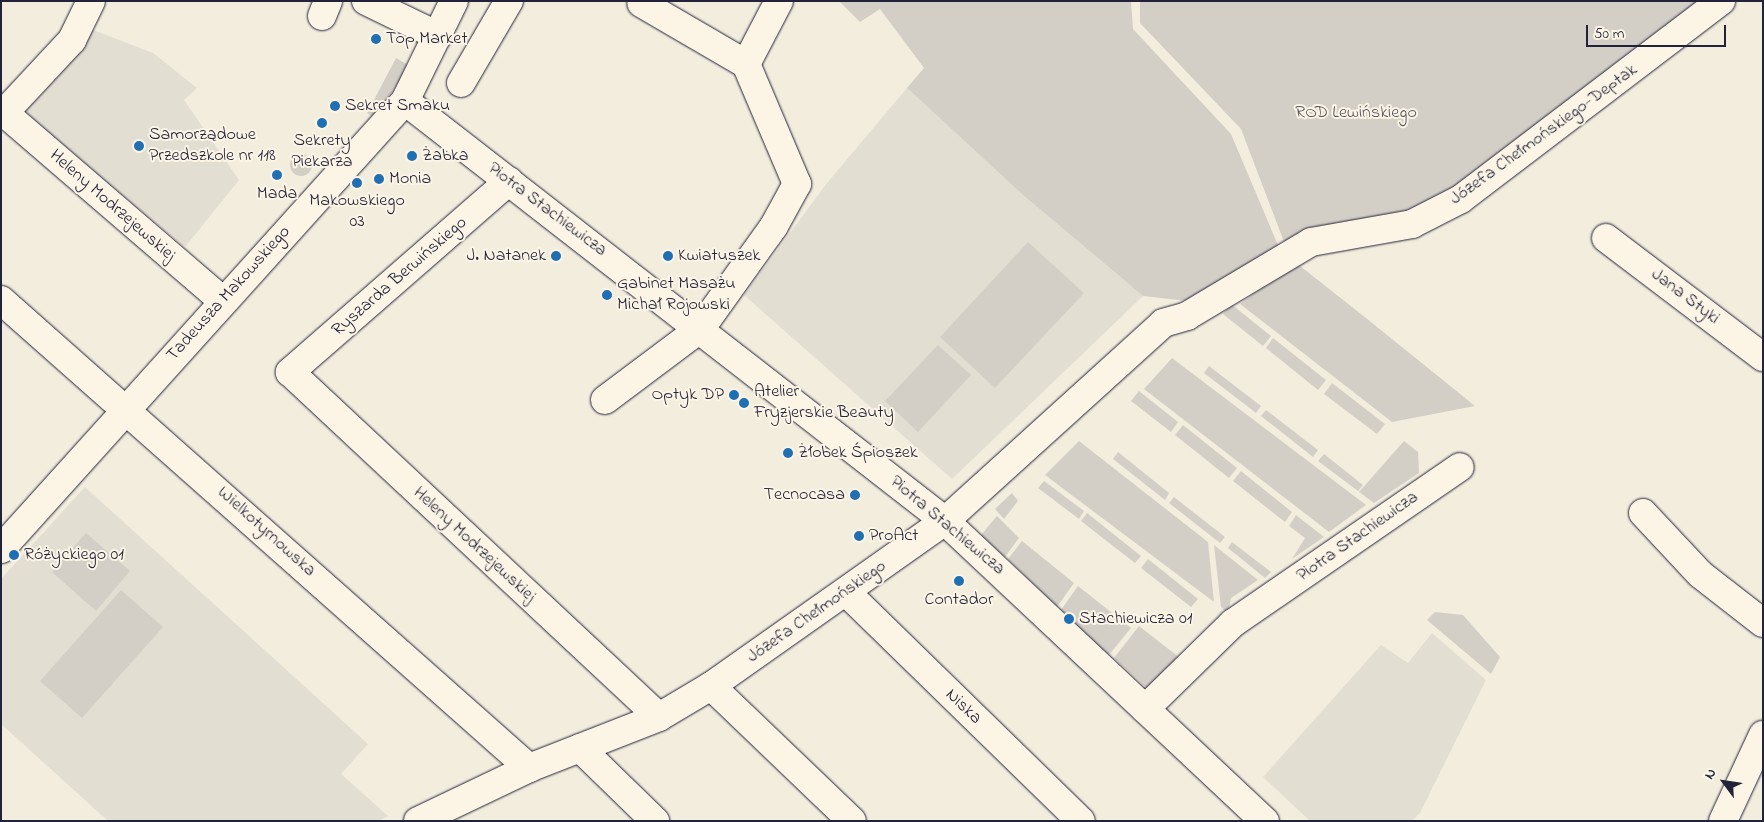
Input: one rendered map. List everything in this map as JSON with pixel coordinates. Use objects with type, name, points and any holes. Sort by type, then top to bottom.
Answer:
[{"type":"street","points":[[3,111],[72,40],[91,1]]},
{"type":"street","points":[[366,1],[438,36]]},
{"type":"street","name":"Tadeusza Makowskiego","points":[[1,549],[222,301],[404,102],[454,1]]},
{"type":"street","points":[[461,83],[509,1]]},
{"type":"street","points":[[746,64],[779,1]]},
{"type":"street","name":"Józefa Chełmońskiego-Deptak","points":[[1163,323],[1187,316],[1311,242],[1412,224],[1461,199],[1721,1]]},
{"type":"street","points":[[605,400],[701,328],[774,226],[797,184],[746,64],[641,3]]},
{"type":"street","name":"Piotra Stachiewicza","points":[[404,102],[701,328],[945,521],[1265,821]]},
{"type":"street","name":"Heleny Modrzejewskiej","points":[[3,111],[222,301]]},
{"type":"street","name":"Ryszarda Berwińskiego","points":[[290,372],[378,302],[509,181]]},
{"type":"street","name":"Jana Styki","points":[[1606,238],[1763,357]]},
{"type":"street","name":"Wielkotyrnowska","points":[[1,300],[126,408],[529,768]]},
{"type":"street","name":"Józefa Chełmońskiego","points":[[418,821],[459,812],[529,768],[659,717],[712,686],[945,521],[1163,323]]},
{"type":"street","name":"Heleny Modrzejewskiej","points":[[290,372],[659,717]]},
{"type":"street","name":"Piotra Stachiewicza","points":[[1145,709],[1233,623],[1460,467]]},
{"type":"street","points":[[1643,513],[1700,574],[1763,623]]},
{"type":"street","name":"Niska","points":[[846,592],[1080,821]]},
{"type":"street","points":[[712,686],[852,821]]},
{"type":"street","points":[[1723,821],[1763,735]]},
{"type":"street","points":[[580,748],[655,821]]},
{"type":"shaded area","name":"Samorządowe Przedszkole nr 118","points":[[93,30],[153,53],[197,88],[184,100],[239,180],[185,247],[20,111]]},
{"type":"shaded area","points":[[907,88],[1023,195],[1143,296],[952,479],[744,295],[827,183]]},
{"type":"shaded area","points":[[85,487],[368,744],[341,774],[388,816],[379,821],[108,821],[1,724],[1,579]]},
{"type":"shaded area","points":[[1432,633],[1486,680],[1420,813],[1412,821],[1310,821],[1263,777],[1381,645],[1408,663]]},
{"type":"green space","points":[[839,1],[1131,1],[1133,29],[1231,134],[1280,250],[1196,302],[1143,296],[1023,195],[907,88],[924,68],[880,9],[860,22]]},
{"type":"green space","name":"ROD Lewińskiego","points":[[1140,1],[1711,1],[1431,208],[1286,247],[1241,129],[1140,23]]},
{"type":"green space","points":[[396,58],[410,66],[374,118],[367,113]]},
{"type":"green space","points":[[301,154],[309,157],[312,165],[309,173],[301,176],[293,173],[290,165],[293,157]]},
{"type":"green space","points":[[1028,242],[1084,293],[995,388],[940,337]]},
{"type":"green space","points":[[1295,262],[1475,406],[1392,422],[1240,304]]},
{"type":"green space","points":[[1231,304],[1271,336],[1263,346],[1223,314]]},
{"type":"green space","points":[[1273,338],[1326,380],[1318,390],[1266,348]]},
{"type":"green space","points":[[938,345],[971,375],[918,432],[885,401]]},
{"type":"green space","points":[[1172,358],[1366,505],[1329,532],[1144,389]]},
{"type":"green space","points":[[1209,366],[1261,406],[1256,413],[1204,373]]},
{"type":"green space","points":[[1332,383],[1385,424],[1377,434],[1324,394]]},
{"type":"green space","points":[[1139,391],[1178,422],[1171,432],[1131,401]]},
{"type":"green space","points":[[1266,410],[1318,450],[1313,457],[1261,416]]},
{"type":"green space","points":[[1183,425],[1237,468],[1229,478],[1175,435]]},
{"type":"green space","points":[[1079,441],[1208,542],[1214,602],[1045,475]]},
{"type":"green space","points":[[1404,441],[1418,452],[1419,473],[1374,503],[1359,492]]},
{"type":"green space","points":[[1118,452],[1169,493],[1165,500],[1113,459]]},
{"type":"green space","points":[[1324,454],[1363,485],[1358,491],[1318,461]]},
{"type":"green space","points":[[1241,471],[1292,512],[1285,522],[1233,481]]},
{"type":"green space","points":[[1044,481],[1084,511],[1079,519],[1038,488]]},
{"type":"green space","points":[[1012,493],[1018,501],[1004,519],[995,509]]},
{"type":"green space","points":[[1174,497],[1225,537],[1220,543],[1169,503]]},
{"type":"green space","points":[[1087,513],[1141,556],[1135,563],[1081,521]]},
{"type":"green space","points":[[1296,515],[1324,537],[1292,559],[1305,538],[1289,526]]},
{"type":"green space","points":[[997,516],[1019,538],[1005,557],[981,535]]},
{"type":"green space","points":[[86,533],[130,571],[96,611],[52,572]]},
{"type":"green space","points":[[1022,541],[1074,583],[1057,607],[1008,559]]},
{"type":"green space","points":[[1232,542],[1271,572],[1265,578],[1228,548]]},
{"type":"green space","points":[[1214,545],[1258,580],[1231,598],[1228,613],[1221,607]]},
{"type":"green space","points":[[1148,559],[1198,599],[1191,607],[1141,568]]},
{"type":"green space","points":[[1078,586],[1131,628],[1108,656],[1061,610]]},
{"type":"green space","points":[[121,590],[163,627],[82,718],[40,681]]},
{"type":"green space","points":[[1435,612],[1463,615],[1500,657],[1491,674],[1427,620]]},
{"type":"green space","points":[[1212,623],[1216,626],[1150,691],[1114,658],[1139,626],[1180,658]]},
{"type":"place","name":"Top Market","points":[[376,39]]},
{"type":"place","name":"Sekret Smaku","points":[[335,106]]},
{"type":"place","name":"Sekrety Piekarza","points":[[322,123]]},
{"type":"place","name":"Samorządowe Przedszkole nr 118","points":[[139,146]]},
{"type":"place","name":"Żabka","points":[[412,156]]},
{"type":"place","name":"Mada","points":[[277,175]]},
{"type":"place","name":"Monia","points":[[379,179]]},
{"type":"place","name":"Makowskiego 03","points":[[357,183]]},
{"type":"place","name":"J. Natanek","points":[[556,256]]},
{"type":"place","name":"Kwiatuszek","points":[[668,256]]},
{"type":"place","name":"Gabinet Masażu Michał Rojowski","points":[[607,295]]},
{"type":"place","name":"Optyk DP","points":[[734,395]]},
{"type":"place","name":"Atelier Fryzjerskie Beauty","points":[[744,403]]},
{"type":"place","name":"Żłobek Śpioszek","points":[[788,453]]},
{"type":"place","name":"Tecnocasa","points":[[855,495]]},
{"type":"place","name":"ProAct","points":[[859,536]]},
{"type":"place","name":"Różyckiego 01","points":[[14,555]]},
{"type":"place","name":"Contador","points":[[959,581]]},
{"type":"place","name":"Stachiewicza 01","points":[[1069,619]]}]
